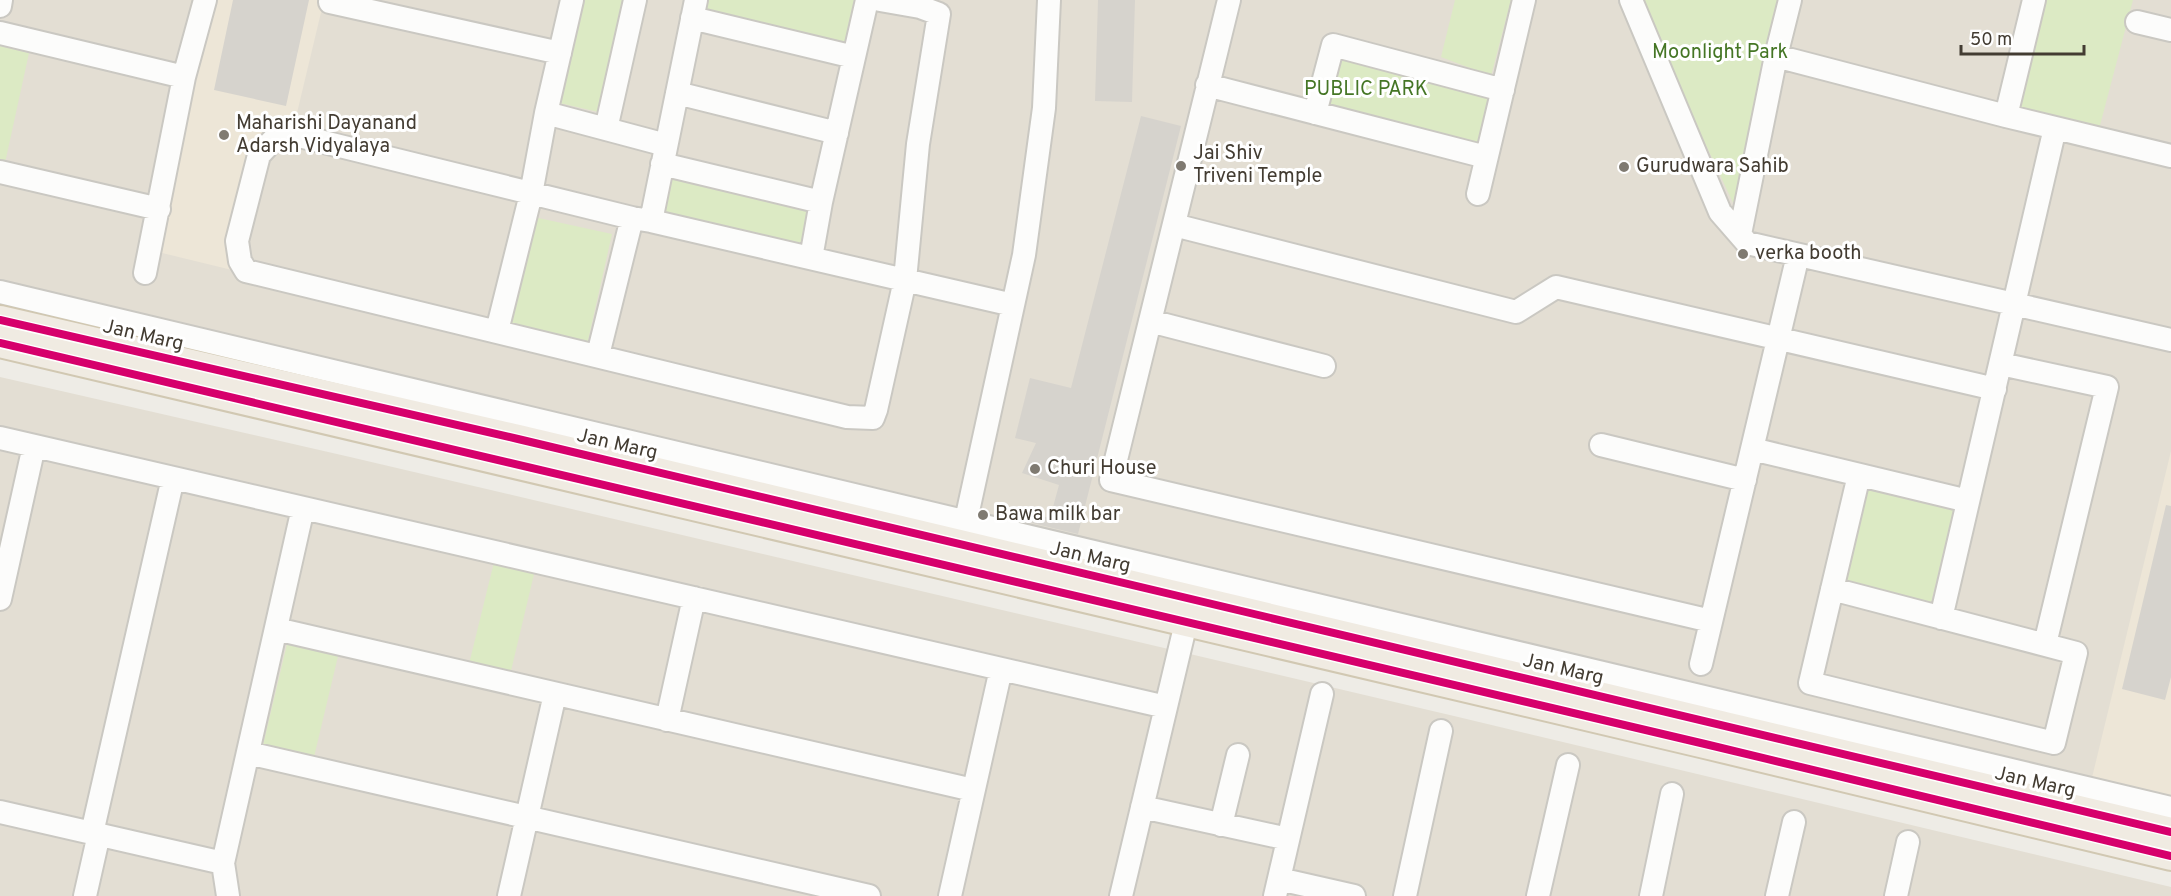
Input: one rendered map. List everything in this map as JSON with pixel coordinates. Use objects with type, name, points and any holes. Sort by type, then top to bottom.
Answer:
[{"type":"main road","name":"Jan Marg","points":[[0,320],[518,439],[960,544],[1189,611],[2171,856]]},
{"type":"main road","name":"Jan Marg","points":[[0,343],[960,544]]},
{"type":"main road","name":"Jan Marg","points":[[1189,611],[2171,832]]},
{"type":"street","points":[[0,6],[1,0]]},
{"type":"street","points":[[145,273],[184,77],[205,0]]},
{"type":"street","points":[[497,331],[531,194],[546,113],[572,0]]},
{"type":"street","points":[[606,129],[635,0]]},
{"type":"street","points":[[811,258],[821,202],[867,0]]},
{"type":"street","points":[[880,0],[921,4],[939,14],[918,144],[904,280],[873,418],[847,417],[246,271],[240,261],[237,241],[260,154],[274,140],[295,135],[531,194],[641,220],[811,258],[904,280],[1013,305]]},
{"type":"street","points":[[960,544],[1024,255],[1044,108],[1049,0]]},
{"type":"street","points":[[1229,0],[1111,480],[1712,621]]},
{"type":"street","points":[[1478,194],[1524,0]]},
{"type":"street","points":[[1631,0],[1720,212],[1747,243],[2171,340]]},
{"type":"street","points":[[1740,234],[1776,56],[1790,0]]},
{"type":"street","points":[[2006,116],[2034,0]]},
{"type":"street","points":[[330,2],[560,53]]},
{"type":"street","points":[[598,355],[664,154],[694,9],[854,57]]},
{"type":"street","points":[[2137,22],[2171,30]]},
{"type":"street","points":[[0,33],[184,77]]},
{"type":"street","points":[[1316,113],[1333,45],[1503,90]]},
{"type":"street","points":[[1776,56],[2171,156]]},
{"type":"street","points":[[1207,86],[1486,157]]},
{"type":"street","points":[[677,93],[837,132]]},
{"type":"street","points":[[546,113],[606,129],[664,154],[821,202]]},
{"type":"street","points":[[1941,618],[2055,128]]},
{"type":"street","points":[[0,172],[159,209]]},
{"type":"street","points":[[1174,225],[1516,312],[1556,287],[1995,389]]},
{"type":"street","points":[[1701,664],[1798,255]]},
{"type":"street","points":[[0,292],[960,544],[2171,808]]},
{"type":"street","points":[[1150,321],[1324,366]]},
{"type":"street","points":[[2001,363],[2107,387],[2044,644]]},
{"type":"street","points":[[0,438],[1166,707]]},
{"type":"street","points":[[1601,445],[1744,480]]},
{"type":"street","points":[[0,598],[3,568],[34,446]]},
{"type":"street","points":[[1752,449],[1968,501]]},
{"type":"street","points":[[1832,589],[2076,653],[2054,743],[1810,683],[1832,589],[1859,475]]},
{"type":"street","points":[[85,896],[96,834],[173,478]]},
{"type":"street","points":[[229,896],[223,863],[303,508]]},
{"type":"street","points":[[667,720],[694,598]]},
{"type":"street","points":[[1121,896],[1189,611]]},
{"type":"street","points":[[276,629],[973,790]]},
{"type":"street","points":[[950,896],[1001,669]]},
{"type":"street","points":[[509,896],[555,694]]},
{"type":"street","points":[[1322,694],[1277,888],[1354,896]]},
{"type":"street","points":[[1405,896],[1441,731]]},
{"type":"street","points":[[248,753],[869,896]]},
{"type":"street","points":[[1221,825],[1238,755]]},
{"type":"street","points":[[1538,896],[1568,765]]},
{"type":"street","points":[[1651,896],[1671,794]]},
{"type":"street","points":[[1142,807],[1288,839]]},
{"type":"street","points":[[0,812],[223,863]]},
{"type":"street","points":[[1777,896],[1794,822]]},
{"type":"street","points":[[1896,896],[1908,842]]},
{"type":"shaded area","points":[[0,0],[2171,0],[2171,819],[0,294]]},
{"type":"shaded area","name":"Maharishi Dayanand Adarsh Vidyalaya","points":[[215,0],[324,0],[291,138],[266,132],[232,270],[154,251]]},
{"type":"shaded area","points":[[0,377],[1454,716],[2171,887],[2171,896],[0,896]]},
{"type":"shaded area","points":[[2171,451],[2171,806],[2090,786]]},
{"type":"green space","points":[[578,0],[629,0],[603,113],[555,102]]},
{"type":"green space","points":[[703,0],[853,0],[862,2],[850,50],[699,14]]},
{"type":"green space","points":[[1455,0],[1511,0],[1491,76],[1441,57]]},
{"type":"green space","name":"Moonlight Park","points":[[1638,0],[1789,0],[1735,207]]},
{"type":"green space","points":[[2045,0],[2133,0],[2098,133],[2016,114]]},
{"type":"green space","name":"PUBLIC PARK","points":[[1333,45],[1503,90],[1486,157],[1315,113]]},
{"type":"green space","points":[[0,46],[29,53],[5,163],[0,162]]},
{"type":"green space","points":[[666,171],[816,206],[803,261],[654,226]]},
{"type":"green space","points":[[534,217],[612,234],[587,345],[510,327]]},
{"type":"green space","points":[[1867,487],[1954,509],[1931,603],[1844,581]]},
{"type":"green space","points":[[495,558],[535,570],[510,675],[469,664]]},
{"type":"green space","points":[[288,640],[339,652],[314,757],[263,745]]},
{"type":"building","points":[[233,0],[309,0],[286,106],[214,90]]},
{"type":"building","points":[[1098,0],[1135,0],[1132,102],[1095,101]]},
{"type":"building","points":[[1141,116],[1181,126],[1078,534],[998,515],[1000,506],[1050,518],[1059,485],[1022,473],[1036,443],[1015,438],[1030,378],[1071,388]]},
{"type":"building","points":[[2166,505],[2171,506],[2171,677],[2165,700],[2122,689]]},
{"type":"cycle path","points":[[0,320],[518,439],[2171,832]]},
{"type":"cycle path","points":[[0,343],[1705,744],[2171,856]]},
{"type":"place","name":"Maharishi Dayanand Adarsh Vidyalaya","points":[[224,135]]},
{"type":"place","name":"Jai Shiv Triveni Temple","points":[[1181,166]]},
{"type":"place","name":"Gurudwara Sahib","points":[[1624,167]]},
{"type":"place","name":"verka booth","points":[[1743,254]]},
{"type":"place","name":"Churi House","points":[[1035,469]]},
{"type":"place","name":"Bawa milk bar","points":[[983,515]]}]
